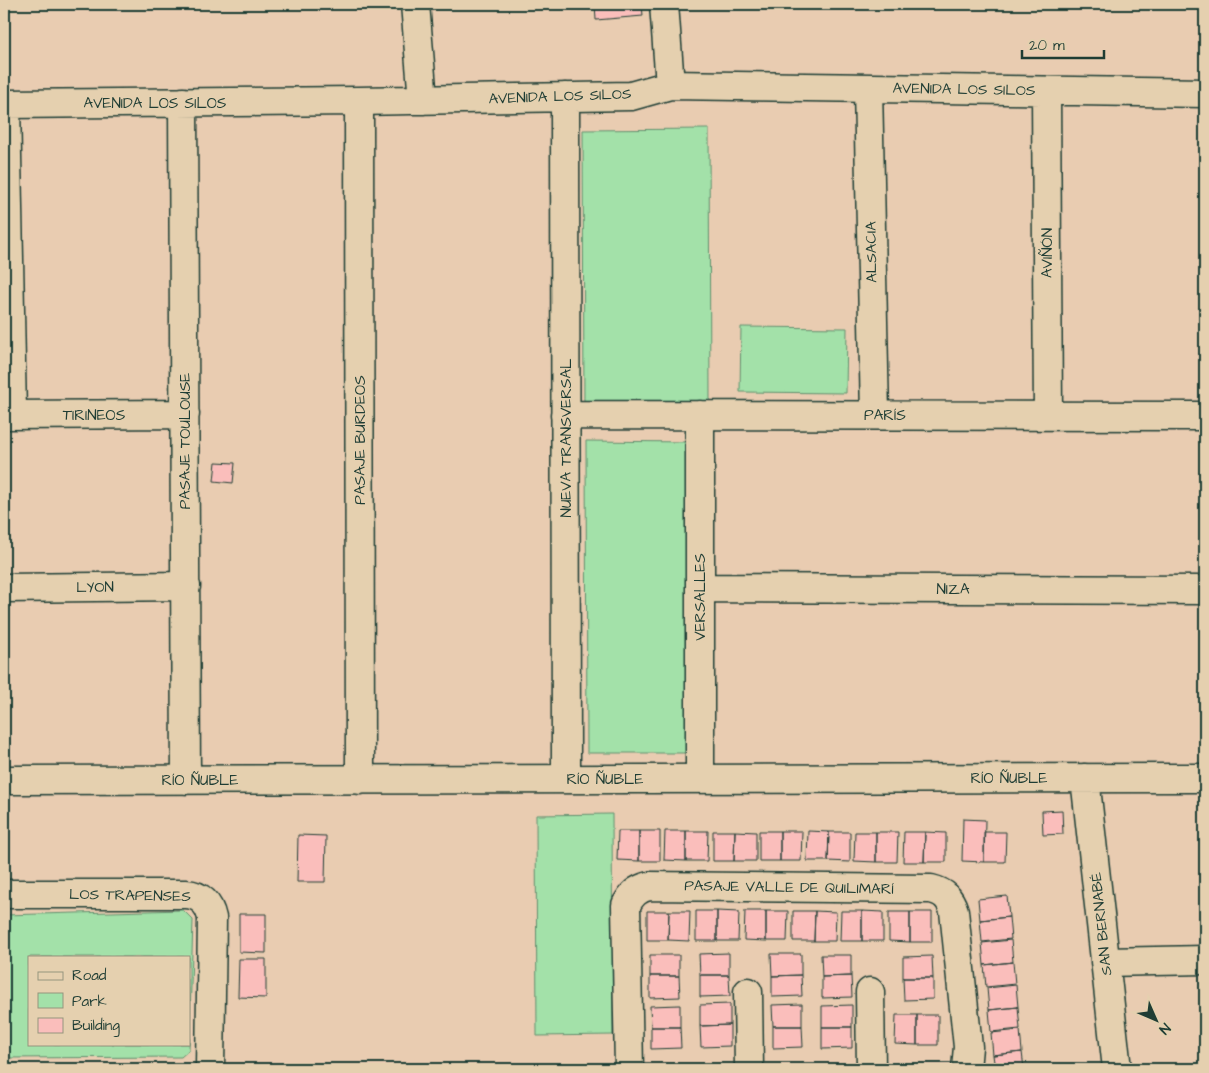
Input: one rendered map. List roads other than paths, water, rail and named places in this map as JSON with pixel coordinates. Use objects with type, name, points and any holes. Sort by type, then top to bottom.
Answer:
[{"type":"street","points":[[415,4],[423,100]]},
{"type":"street","points":[[664,4],[670,85]]},
{"type":"street","name":"AVENIDA LOS SILOS","points":[[5,104],[359,101],[631,96],[670,85],[1205,93]]},
{"type":"street","name":"ALSACIA","points":[[868,88],[875,415]]},
{"type":"street","name":"AVIÑÓN","points":[[1046,91],[1048,416]]},
{"type":"street","name":"NUEVA TRANSVERSAL","points":[[565,97],[566,779]]},
{"type":"street","name":"PASAJE BURDEOS","points":[[359,101],[360,780]]},
{"type":"street","name":"PASAJE TOULOUSE","points":[[183,102],[186,780]]},
{"type":"street","points":[[5,104],[8,415]]},
{"type":"street","name":"TIRINEOS","points":[[8,415],[185,414]]},
{"type":"street","name":"PARÍS","points":[[565,414],[1205,416]]},
{"type":"street","name":"VERSALLES","points":[[700,415],[700,779]]},
{"type":"street","name":"LYON","points":[[4,588],[186,586]]},
{"type":"street","name":"NIZA","points":[[700,588],[1205,590]]},
{"type":"street","name":"SAN BERNABÉ","points":[[1085,778],[1117,1069]]},
{"type":"street","name":"RÍO ÑUBLE","points":[[4,780],[1205,778]]},
{"type":"street","name":"PASAJE VALLE DE QUILIMARÍ","points":[[629,1069],[626,905],[631,896],[642,888],[659,886],[931,889],[940,891],[952,903],[954,911],[968,1047],[966,1069]]},
{"type":"street","name":"LOS TRAPENSES","points":[[4,894],[192,894],[204,900],[212,918],[210,1069]]},
{"type":"street","points":[[1105,962],[1205,960]]},
{"type":"street","points":[[748,992],[749,1069]]},
{"type":"street","points":[[870,992],[871,1069]]}]
